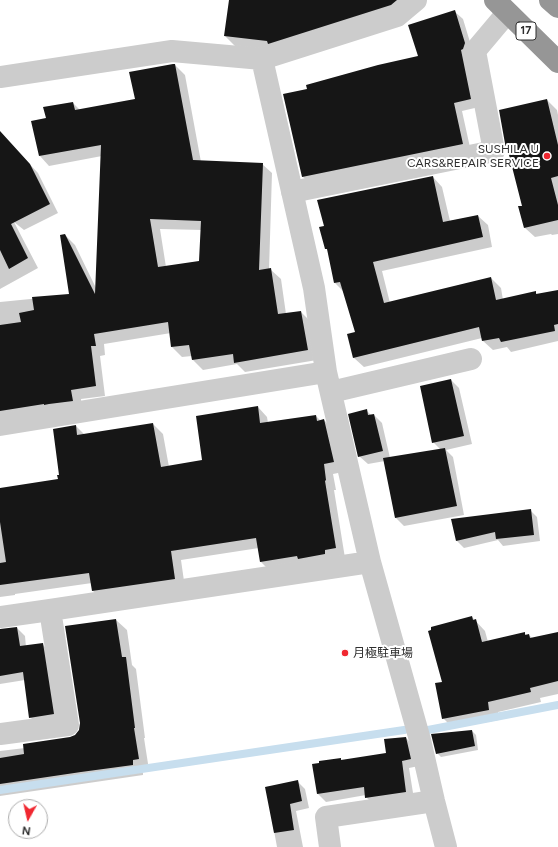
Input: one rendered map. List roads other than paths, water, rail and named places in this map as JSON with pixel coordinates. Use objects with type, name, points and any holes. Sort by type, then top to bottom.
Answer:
[{"type":"highway","points":[[550,0],[558,8]]},
{"type":"highway","name":"17","points":[[501,6],[558,62]]},
{"type":"street","points":[[0,77],[172,51],[262,59],[397,16],[416,0]]},
{"type":"street","points":[[292,192],[494,151],[475,51],[501,6]]},
{"type":"street","points":[[262,59],[314,288],[329,382],[370,562],[420,740],[446,847]]},
{"type":"street","points":[[0,425],[329,382],[471,359]]},
{"type":"street","points":[[0,617],[370,562]]},
{"type":"street","points":[[0,734],[68,725],[50,610]]},
{"type":"street","points":[[330,847],[326,817],[434,801]]},
{"type":"waterway","points":[[428,730],[558,705]]},
{"type":"waterway","points":[[0,790],[404,730]]},
{"type":"place","name":"SUSHILA U CARS&REPAIR SERVICE","points":[[547,156]]},
{"type":"place","name":"月極駐車場","points":[[345,653]]}]
